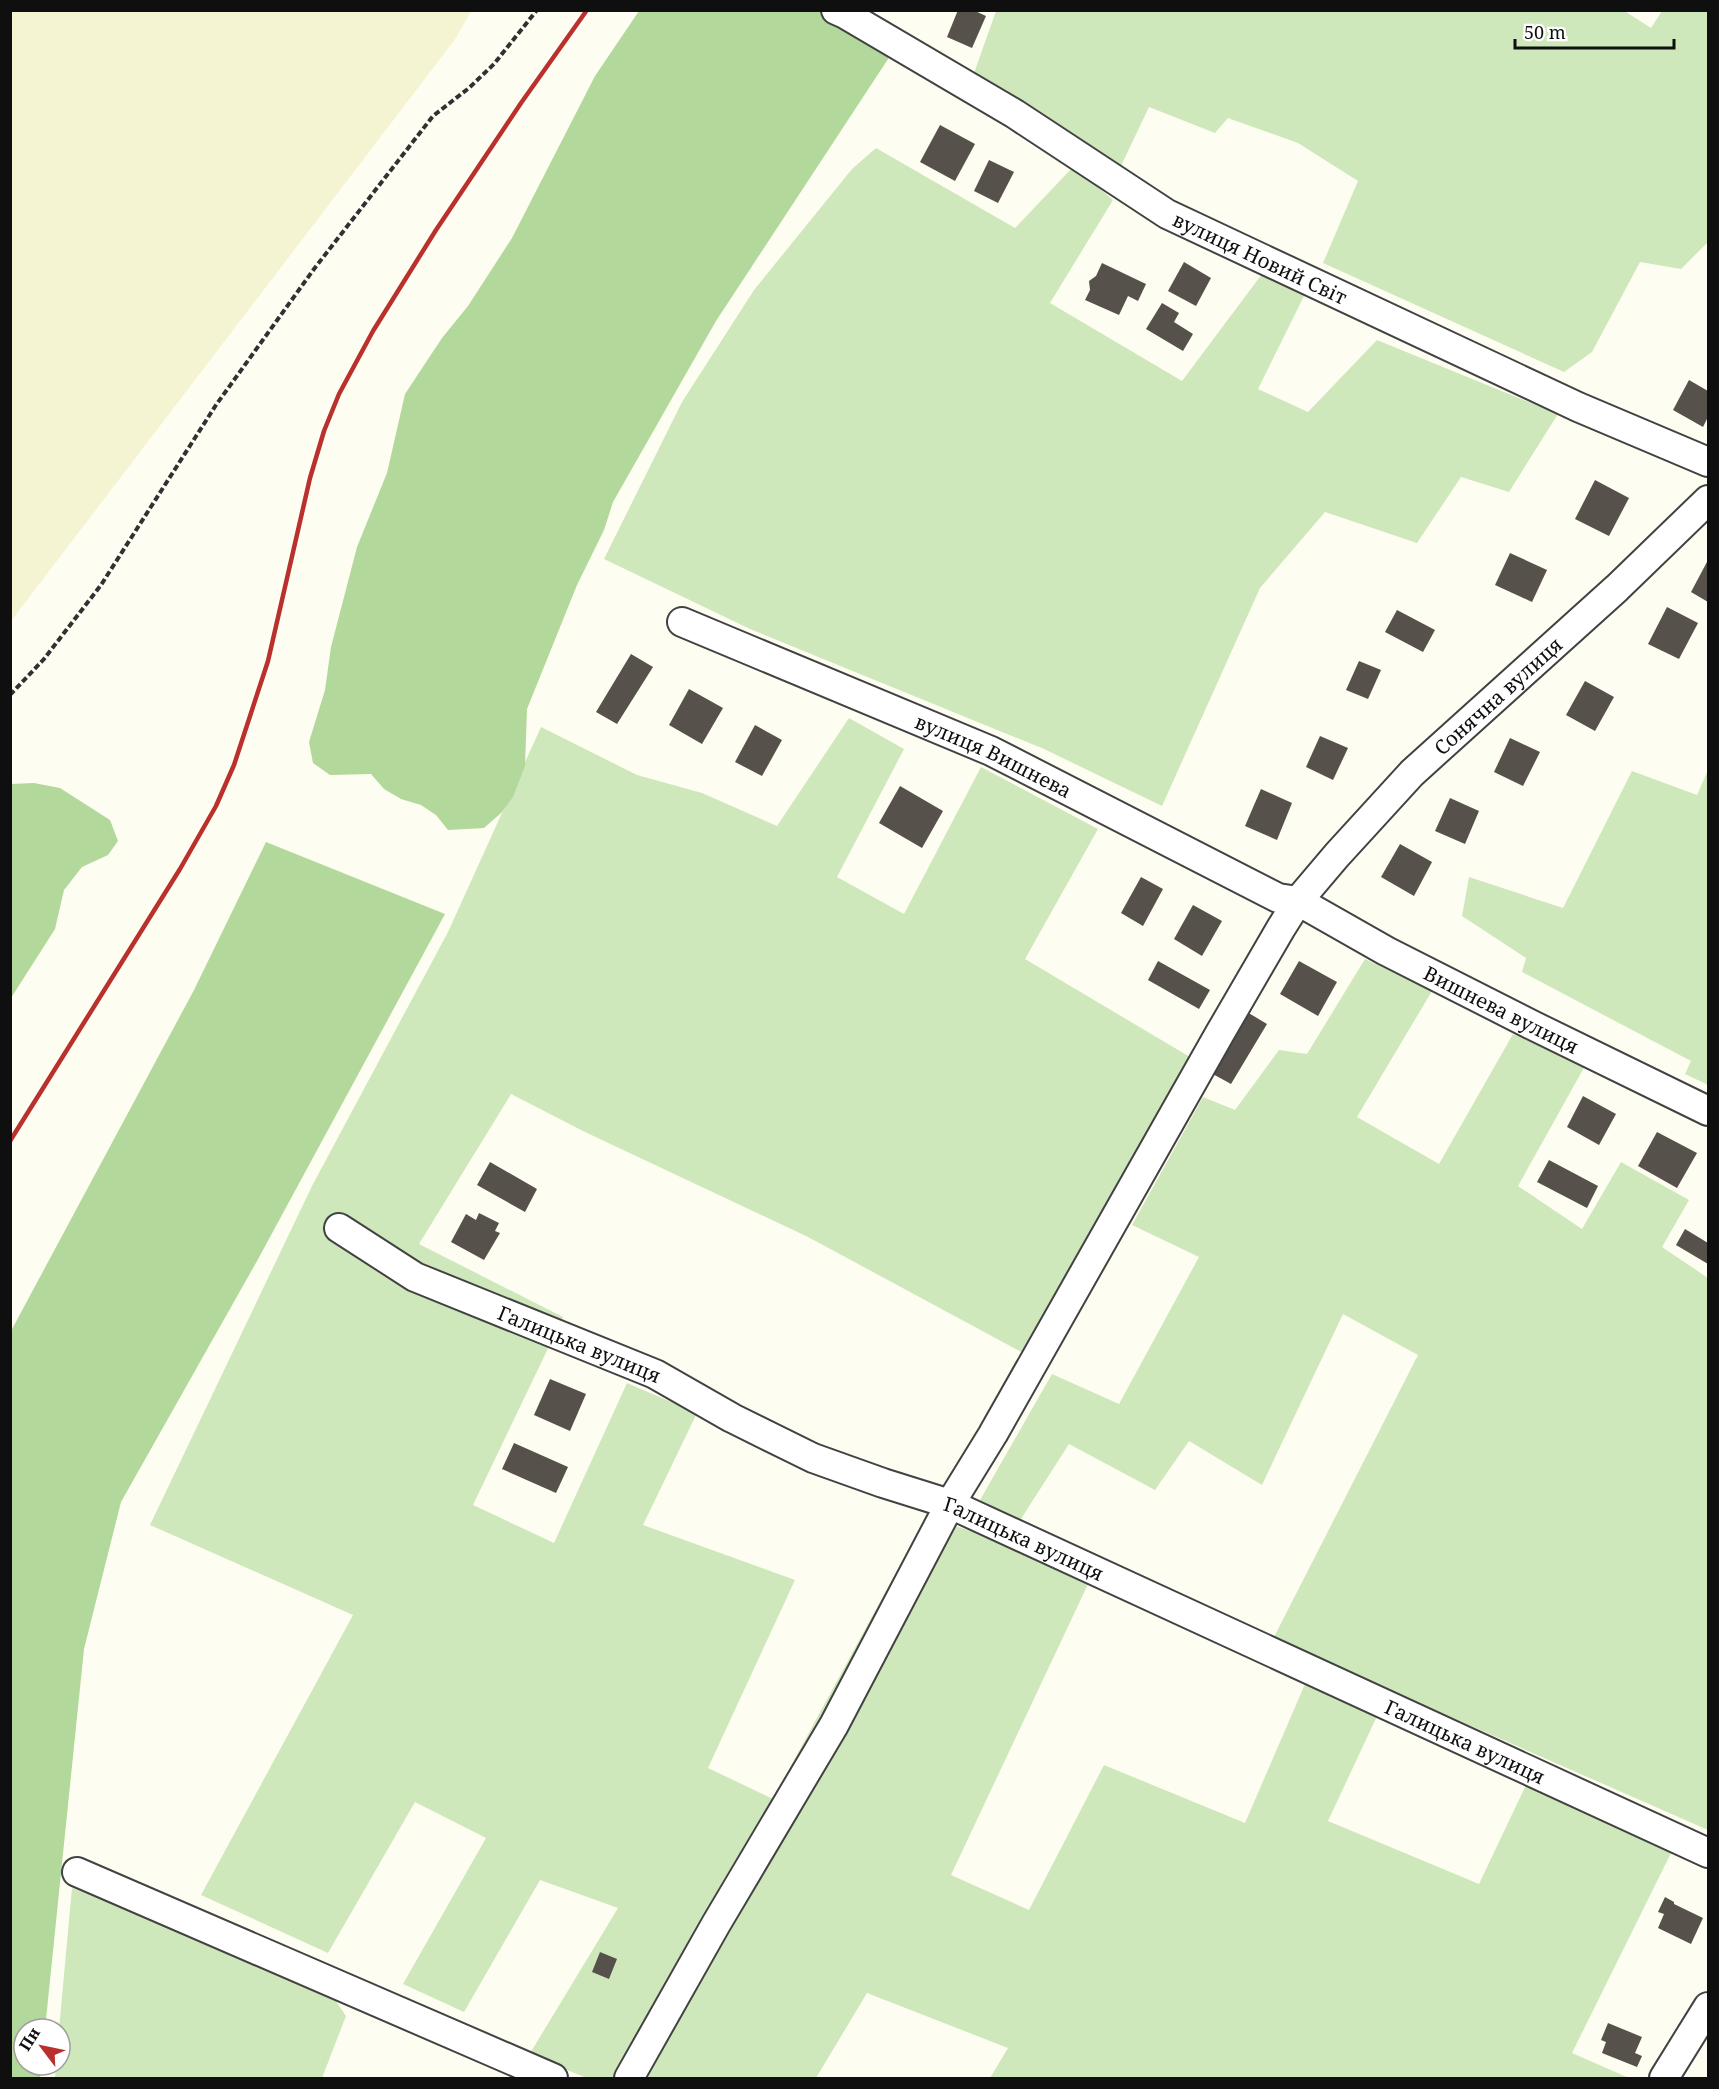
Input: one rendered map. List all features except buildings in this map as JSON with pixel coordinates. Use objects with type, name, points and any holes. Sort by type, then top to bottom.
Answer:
[{"type":"street","name":"вулиця Новий Світ","points":[[836,10],[1015,114],[1167,213],[1578,407],[1708,462]]},
{"type":"street","name":"Сонячна вулиця","points":[[629,2079],[716,1924],[834,1725],[950,1504],[1010,1404],[1269,947],[1298,901],[1412,773],[1617,588],[1708,500]]},
{"type":"street","name":"вулиця Вишнева","points":[[682,621],[990,751],[1278,898],[1298,901]]},
{"type":"street","name":"Вишнева вулиця","points":[[1298,901],[1386,951],[1708,1111]]},
{"type":"street","name":"Галицька вулиця","points":[[339,1228],[415,1278],[655,1374],[732,1418],[813,1458],[950,1504],[1708,1853]]},
{"type":"street","points":[[77,1872],[553,2079]]},
{"type":"street","points":[[1664,2079],[1708,2007]]},
{"type":"path","points":[[10,695],[44,659],[101,585],[216,405],[314,268],[433,116],[469,88],[494,64],[537,10]]},
{"type":"path","points":[[10,701],[16,690]]},
{"type":"green space","points":[[11,10],[471,11],[456,38],[11,621]]},
{"type":"green space","points":[[1623,10],[1651,28],[1662,11],[1708,11],[1708,242],[1681,269],[1640,262],[1592,352],[1564,372],[1323,263],[1358,181],[1298,143],[1228,118],[1215,133],[1149,107],[1119,170],[972,79],[996,11]]},
{"type":"green space","points":[[639,11],[830,11],[892,53],[716,321],[613,502],[604,530],[577,585],[527,709],[525,766],[513,797],[501,813],[484,828],[448,830],[436,815],[421,805],[401,799],[384,789],[371,774],[330,775],[313,763],[309,742],[325,690],[331,647],[357,547],[387,473],[405,394],[442,338],[468,306],[512,238],[595,76]]},
{"type":"green space","points":[[876,148],[1015,228],[1074,166],[1113,200],[1050,303],[1182,381],[1262,274],[1305,294],[1258,389],[1308,412],[1377,340],[1558,414],[1509,492],[1461,477],[1417,543],[1325,512],[1260,588],[1162,806],[1044,749],[750,629],[604,559],[682,402],[754,290],[852,169]]},
{"type":"green space","points":[[849,718],[904,749],[837,877],[904,914],[981,767],[1098,829],[1025,959],[1190,1057],[1027,1355],[808,1237],[585,1132],[511,1094],[419,1244],[563,1317],[473,1505],[554,1543],[627,1383],[697,1413],[643,1525],[795,1580],[708,1768],[773,1799],[926,1517],[1010,1543],[1089,1582],[951,1875],[1029,1910],[1104,1765],[1245,1823],[1305,1684],[1378,1714],[1328,1821],[1479,1884],[1527,1783],[1674,1847],[1572,2053],[1629,2078],[990,2078],[1008,2048],[867,1993],[816,2078],[587,2078],[529,2055],[618,1908],[540,1880],[464,2012],[403,1984],[486,1838],[415,1802],[328,1953],[201,1895],[353,1615],[150,1525],[312,1186],[448,932],[541,727],[637,775],[702,793],[777,826]]},
{"type":"green space","points":[[1708,770],[1708,1085],[1685,1074],[1691,1061],[1522,972],[1526,958],[1462,916],[1469,877],[1563,908],[1632,771],[1697,795]]},
{"type":"green space","points":[[34,783],[60,788],[110,820],[118,841],[108,855],[82,867],[64,890],[55,929],[11,998],[11,784]]},
{"type":"green space","points":[[266,842],[445,914],[257,1261],[121,1502],[84,1649],[46,2017],[12,2017],[12,2077],[40,2078],[11,2078],[11,1331],[194,990]]},
{"type":"green space","points":[[1365,959],[1432,991],[1357,1117],[1439,1164],[1513,1034],[1586,1064],[1518,1186],[1582,1229],[1621,1162],[1689,1200],[1662,1247],[1708,1278],[1708,1830],[1273,1639],[1418,1355],[1343,1314],[1262,1485],[1189,1441],[1155,1490],[1069,1444],[1019,1522],[980,1500],[1052,1374],[1119,1404],[1199,1257],[1132,1225],[1203,1097],[1235,1110],[1279,1050],[1307,1054]]},
{"type":"green space","points":[[72,1888],[327,1988],[346,2016],[322,2078],[55,2078],[72,2077],[72,2017],[60,2017]]},
{"type":"railway","points":[[10,1141],[180,869],[216,806],[234,765],[268,661],[310,478],[324,431],[339,394],[373,331],[436,230],[587,10]]}]
